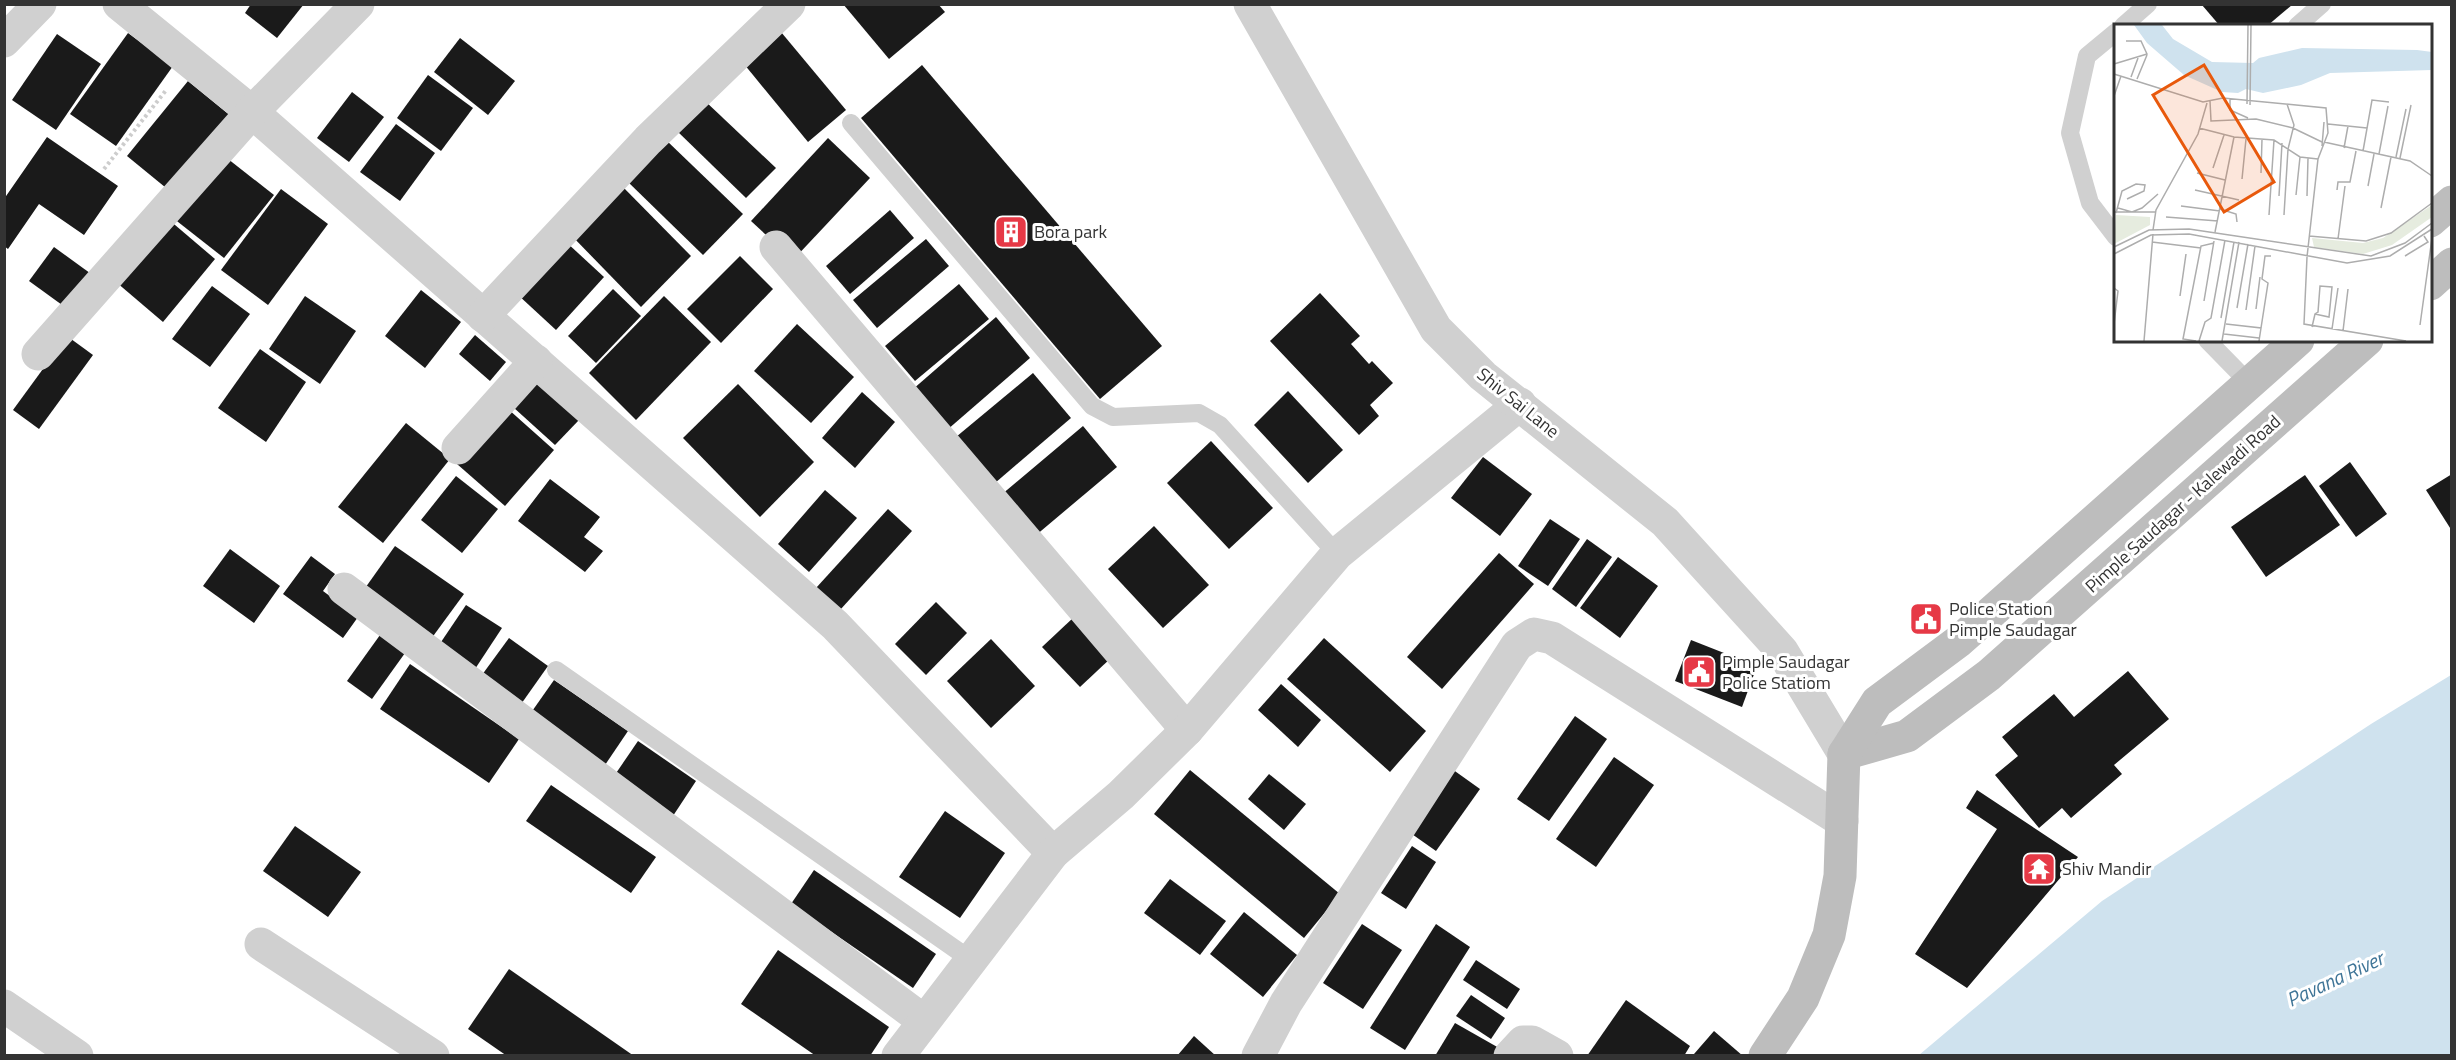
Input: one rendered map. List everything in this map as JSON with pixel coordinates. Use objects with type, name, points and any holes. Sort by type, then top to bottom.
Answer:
[{"type":"main road","points":[[2432,219],[2451,202]]},
{"type":"main road","points":[[2432,282],[2451,264]]},
{"type":"main road","points":[[1765,1056],[1803,998],[1829,935],[1840,876],[1844,754],[1878,702],[1959,641],[2296,342]]},
{"type":"main road","name":"Pimple Saudagar - Kalewadi Road","points":[[1844,754],[1907,736],[1989,675],[2365,342]]},
{"type":"street","points":[[4,41],[40,4]]},
{"type":"street","points":[[38,354],[252,112],[358,4]]},
{"type":"street","points":[[483,316],[648,140],[789,4]]},
{"type":"street","name":"Shiv Sai Lane","points":[[1250,4],[1436,329],[1483,376],[1665,522],[1782,651],[1844,754]]},
{"type":"street","points":[[132,8],[189,61],[252,112],[835,625],[1053,854]]},
{"type":"street","points":[[777,247],[1187,730]]},
{"type":"street","points":[[458,448],[536,361]]},
{"type":"street","points":[[898,1056],[1053,854],[1121,795],[1187,730],[1337,554],[1520,404]]},
{"type":"street","points":[[344,589],[924,1021]]},
{"type":"street","points":[[1258,1056],[1286,1003],[1517,645],[1533,634],[1552,638],[1842,821]]},
{"type":"street","points":[[261,944],[433,1056]]},
{"type":"street","points":[[4,1006],[77,1056]]},
{"type":"street","points":[[1510,1056],[1523,1042],[1532,1041],[1557,1056]]},
{"type":"lane","points":[[2125,24],[2148,4]]},
{"type":"lane","points":[[2299,24],[2322,4]]},
{"type":"lane","points":[[2114,33],[2087,56],[2070,133],[2090,203],[2114,236]]},
{"type":"lane","points":[[851,123],[1092,406],[1113,417],[1199,413],[1220,425],[1337,554]]},
{"type":"lane","points":[[2209,342],[2250,384]]},
{"type":"lane","points":[[556,670],[971,960]]},
{"type":"path","points":[[104,168],[189,61]]},
{"type":"water","name":"Pavana River","points":[[2451,675],[2451,1055],[1919,1055],[2102,901],[2371,724]]},
{"type":"building","points":[[251,4],[304,4],[277,38],[245,13]]},
{"type":"building","points":[[843,4],[938,4],[945,12],[889,59]]},
{"type":"building","points":[[2202,5],[2292,5],[2269,24],[2218,24]]},
{"type":"building","points":[[781,32],[846,110],[808,142],[744,64]]},
{"type":"building","points":[[128,33],[173,66],[116,146],[70,114]]},
{"type":"building","points":[[57,34],[101,64],[56,130],[12,100]]},
{"type":"building","points":[[460,38],[515,81],[488,115],[434,72]]},
{"type":"building","name":"Bora park","points":[[922,65],[1162,346],[1100,399],[861,118]]},
{"type":"building","points":[[428,75],[473,108],[441,151],[397,118]]},
{"type":"building","points":[[188,81],[232,117],[171,192],[127,156]]},
{"type":"building","points":[[352,92],[384,117],[349,162],[317,138]]},
{"type":"building","points":[[704,100],[776,168],[746,198],[676,130]]},
{"type":"building","points":[[396,124],[435,153],[400,201],[360,172]]},
{"type":"building","points":[[47,137],[118,186],[84,235],[39,204],[8,249],[4,246],[4,199]]},
{"type":"building","points":[[828,138],[870,178],[793,260],[751,221]]},
{"type":"building","points":[[666,140],[743,214],[703,255],[627,181]]},
{"type":"building","points":[[223,155],[274,195],[224,258],[173,218]]},
{"type":"building","points":[[620,184],[691,256],[641,307],[570,234]]},
{"type":"building","points":[[281,189],[328,224],[268,305],[221,270]]},
{"type":"building","points":[[890,210],[914,238],[850,294],[826,266]]},
{"type":"building","points":[[168,219],[215,259],[163,322],[116,282]]},
{"type":"building","points":[[926,239],[949,266],[877,328],[853,300]]},
{"type":"building","points":[[565,241],[604,277],[556,330],[517,294]]},
{"type":"building","points":[[54,247],[94,276],[69,310],[29,281]]},
{"type":"building","points":[[740,256],[773,289],[721,343],[687,309]]},
{"type":"building","points":[[959,284],[989,319],[915,381],[885,346]]},
{"type":"building","points":[[212,286],[250,314],[210,367],[172,339]]},
{"type":"building","points":[[613,289],[641,316],[596,363],[568,336]]},
{"type":"building","points":[[421,290],[461,322],[425,368],[385,336]]},
{"type":"building","points":[[1320,293],[1360,336],[1351,344],[1369,364],[1372,361],[1393,383],[1370,405],[1379,416],[1359,435],[1270,341]]},
{"type":"building","points":[[305,296],[356,331],[320,384],[269,349]]},
{"type":"building","points":[[664,296],[711,342],[636,420],[589,373]]},
{"type":"building","points":[[996,317],[1030,358],[947,430],[912,390]]},
{"type":"building","points":[[797,324],[854,377],[811,423],[754,371]]},
{"type":"building","points":[[475,335],[506,362],[490,381],[459,354]]},
{"type":"building","points":[[67,336],[93,355],[39,429],[13,410]]},
{"type":"building","points":[[260,349],[306,382],[266,442],[218,408]]},
{"type":"building","points":[[1033,373],[1071,418],[995,483],[956,437]]},
{"type":"building","points":[[538,381],[579,420],[555,445],[513,407]]},
{"type":"building","points":[[738,384],[814,462],[760,517],[683,438]]},
{"type":"building","points":[[1288,391],[1343,450],[1308,483],[1254,425]]},
{"type":"building","points":[[862,392],[895,422],[855,468],[822,438]]},
{"type":"building","points":[[507,408],[554,450],[505,506],[457,464]]},
{"type":"building","points":[[406,423],[450,459],[383,543],[338,507]]},
{"type":"building","points":[[1083,426],[1117,467],[1035,536],[1001,495]]},
{"type":"building","points":[[1211,441],[1273,508],[1229,549],[1167,483]]},
{"type":"building","points":[[1483,457],[1532,494],[1500,536],[1451,498]]},
{"type":"building","points":[[2350,462],[2387,514],[2356,537],[2319,486]]},
{"type":"building","points":[[2452,474],[2452,531],[2426,490]]},
{"type":"building","points":[[2305,475],[2340,525],[2266,577],[2231,527]]},
{"type":"building","points":[[456,476],[498,509],[462,553],[421,520]]},
{"type":"building","points":[[550,479],[600,517],[584,537],[603,551],[585,572],[518,521]]},
{"type":"building","points":[[825,490],[857,518],[809,572],[778,544]]},
{"type":"building","points":[[888,509],[912,531],[840,610],[816,588]]},
{"type":"building","points":[[1550,519],[1580,539],[1548,586],[1518,566]]},
{"type":"building","points":[[1154,526],[1209,585],[1163,628],[1108,569]]},
{"type":"building","points":[[1587,539],[1612,557],[1576,607],[1552,589]]},
{"type":"building","points":[[395,546],[464,594],[431,639],[363,591]]},
{"type":"building","points":[[230,549],[280,586],[254,623],[203,586]]},
{"type":"building","points":[[1499,553],[1534,584],[1442,689],[1407,657]]},
{"type":"building","points":[[311,556],[335,574],[323,591],[358,617],[343,638],[283,594]]},
{"type":"building","points":[[1618,557],[1658,586],[1620,638],[1580,608]]},
{"type":"building","points":[[936,602],[967,633],[926,675],[895,644]]},
{"type":"building","points":[[466,605],[502,628],[475,669],[439,645]]},
{"type":"building","points":[[1074,617],[1112,657],[1080,687],[1042,647]]},
{"type":"building","points":[[380,635],[405,653],[372,699],[347,681]]},
{"type":"building","points":[[509,638],[548,666],[519,707],[479,679]]},
{"type":"building","points":[[1324,638],[1426,731],[1390,772],[1287,679]]},
{"type":"building","points":[[991,639],[1035,686],[991,728],[947,681]]},
{"type":"building","points":[[1691,640],[1757,666],[1742,707],[1675,681]]},
{"type":"building","points":[[410,664],[519,739],[489,783],[380,709]]},
{"type":"building","points":[[2128,671],[2169,719],[2114,765],[2122,774],[2071,818],[2062,808],[2039,828],[1995,775],[2018,756],[2002,737],[2054,694],[2074,717]]},
{"type":"building","points":[[554,680],[628,731],[603,768],[528,717]]},
{"type":"building","points":[[1281,684],[1321,720],[1298,747],[1258,710]]},
{"type":"building","points":[[1575,716],[1607,739],[1549,821],[1517,799]]},
{"type":"building","points":[[638,741],[696,781],[669,822],[610,782]]},
{"type":"building","points":[[1614,757],[1654,785],[1596,867],[1556,839]]},
{"type":"building","points":[[1452,769],[1480,789],[1436,851],[1409,832]]},
{"type":"building","points":[[1190,770],[1340,894],[1304,938],[1154,814]]},
{"type":"building","points":[[1269,774],[1306,804],[1284,830],[1248,799]]},
{"type":"building","points":[[551,785],[656,857],[631,893],[526,821]]},
{"type":"building","points":[[1977,790],[2078,857],[1967,988],[1915,954],[1997,829],[1966,808]]},
{"type":"building","points":[[945,811],[1005,853],[960,918],[899,877]]},
{"type":"building","points":[[295,826],[361,872],[328,917],[263,871]]},
{"type":"building","points":[[1412,846],[1436,862],[1406,909],[1381,893]]},
{"type":"building","points":[[814,870],[936,954],[913,988],[791,904]]},
{"type":"building","points":[[1170,879],[1226,921],[1200,955],[1144,913]]},
{"type":"building","points":[[1244,912],[1297,955],[1263,997],[1210,954]]},
{"type":"building","points":[[1362,924],[1402,950],[1363,1009],[1323,983]]},
{"type":"building","points":[[1436,924],[1470,947],[1405,1050],[1370,1028]]},
{"type":"building","points":[[778,950],[889,1027],[870,1056],[816,1056],[741,1004]]},
{"type":"building","points":[[1476,960],[1520,989],[1507,1009],[1463,980]]},
{"type":"building","points":[[509,969],[634,1056],[507,1056],[468,1029]]},
{"type":"building","points":[[1471,995],[1505,1018],[1491,1039],[1456,1016]]},
{"type":"building","points":[[1626,1000],[1690,1046],[1684,1056],[1587,1056]]},
{"type":"building","points":[[1455,1023],[1499,1048],[1494,1056],[1435,1056]]},
{"type":"building","points":[[1714,1031],[1743,1056],[1694,1054]]},
{"type":"building","points":[[1194,1036],[1216,1056],[1177,1056]]},
{"type":"place","name":"Bora park","points":[[1011,232]]},
{"type":"place","name":"Police Station Pimple Saudagar","points":[[1926,619]]},
{"type":"place","name":"Pimple Saudagar Police Statiom","points":[[1699,672]]},
{"type":"place","name":"Shiv Mandir","points":[[2039,869]]}]
